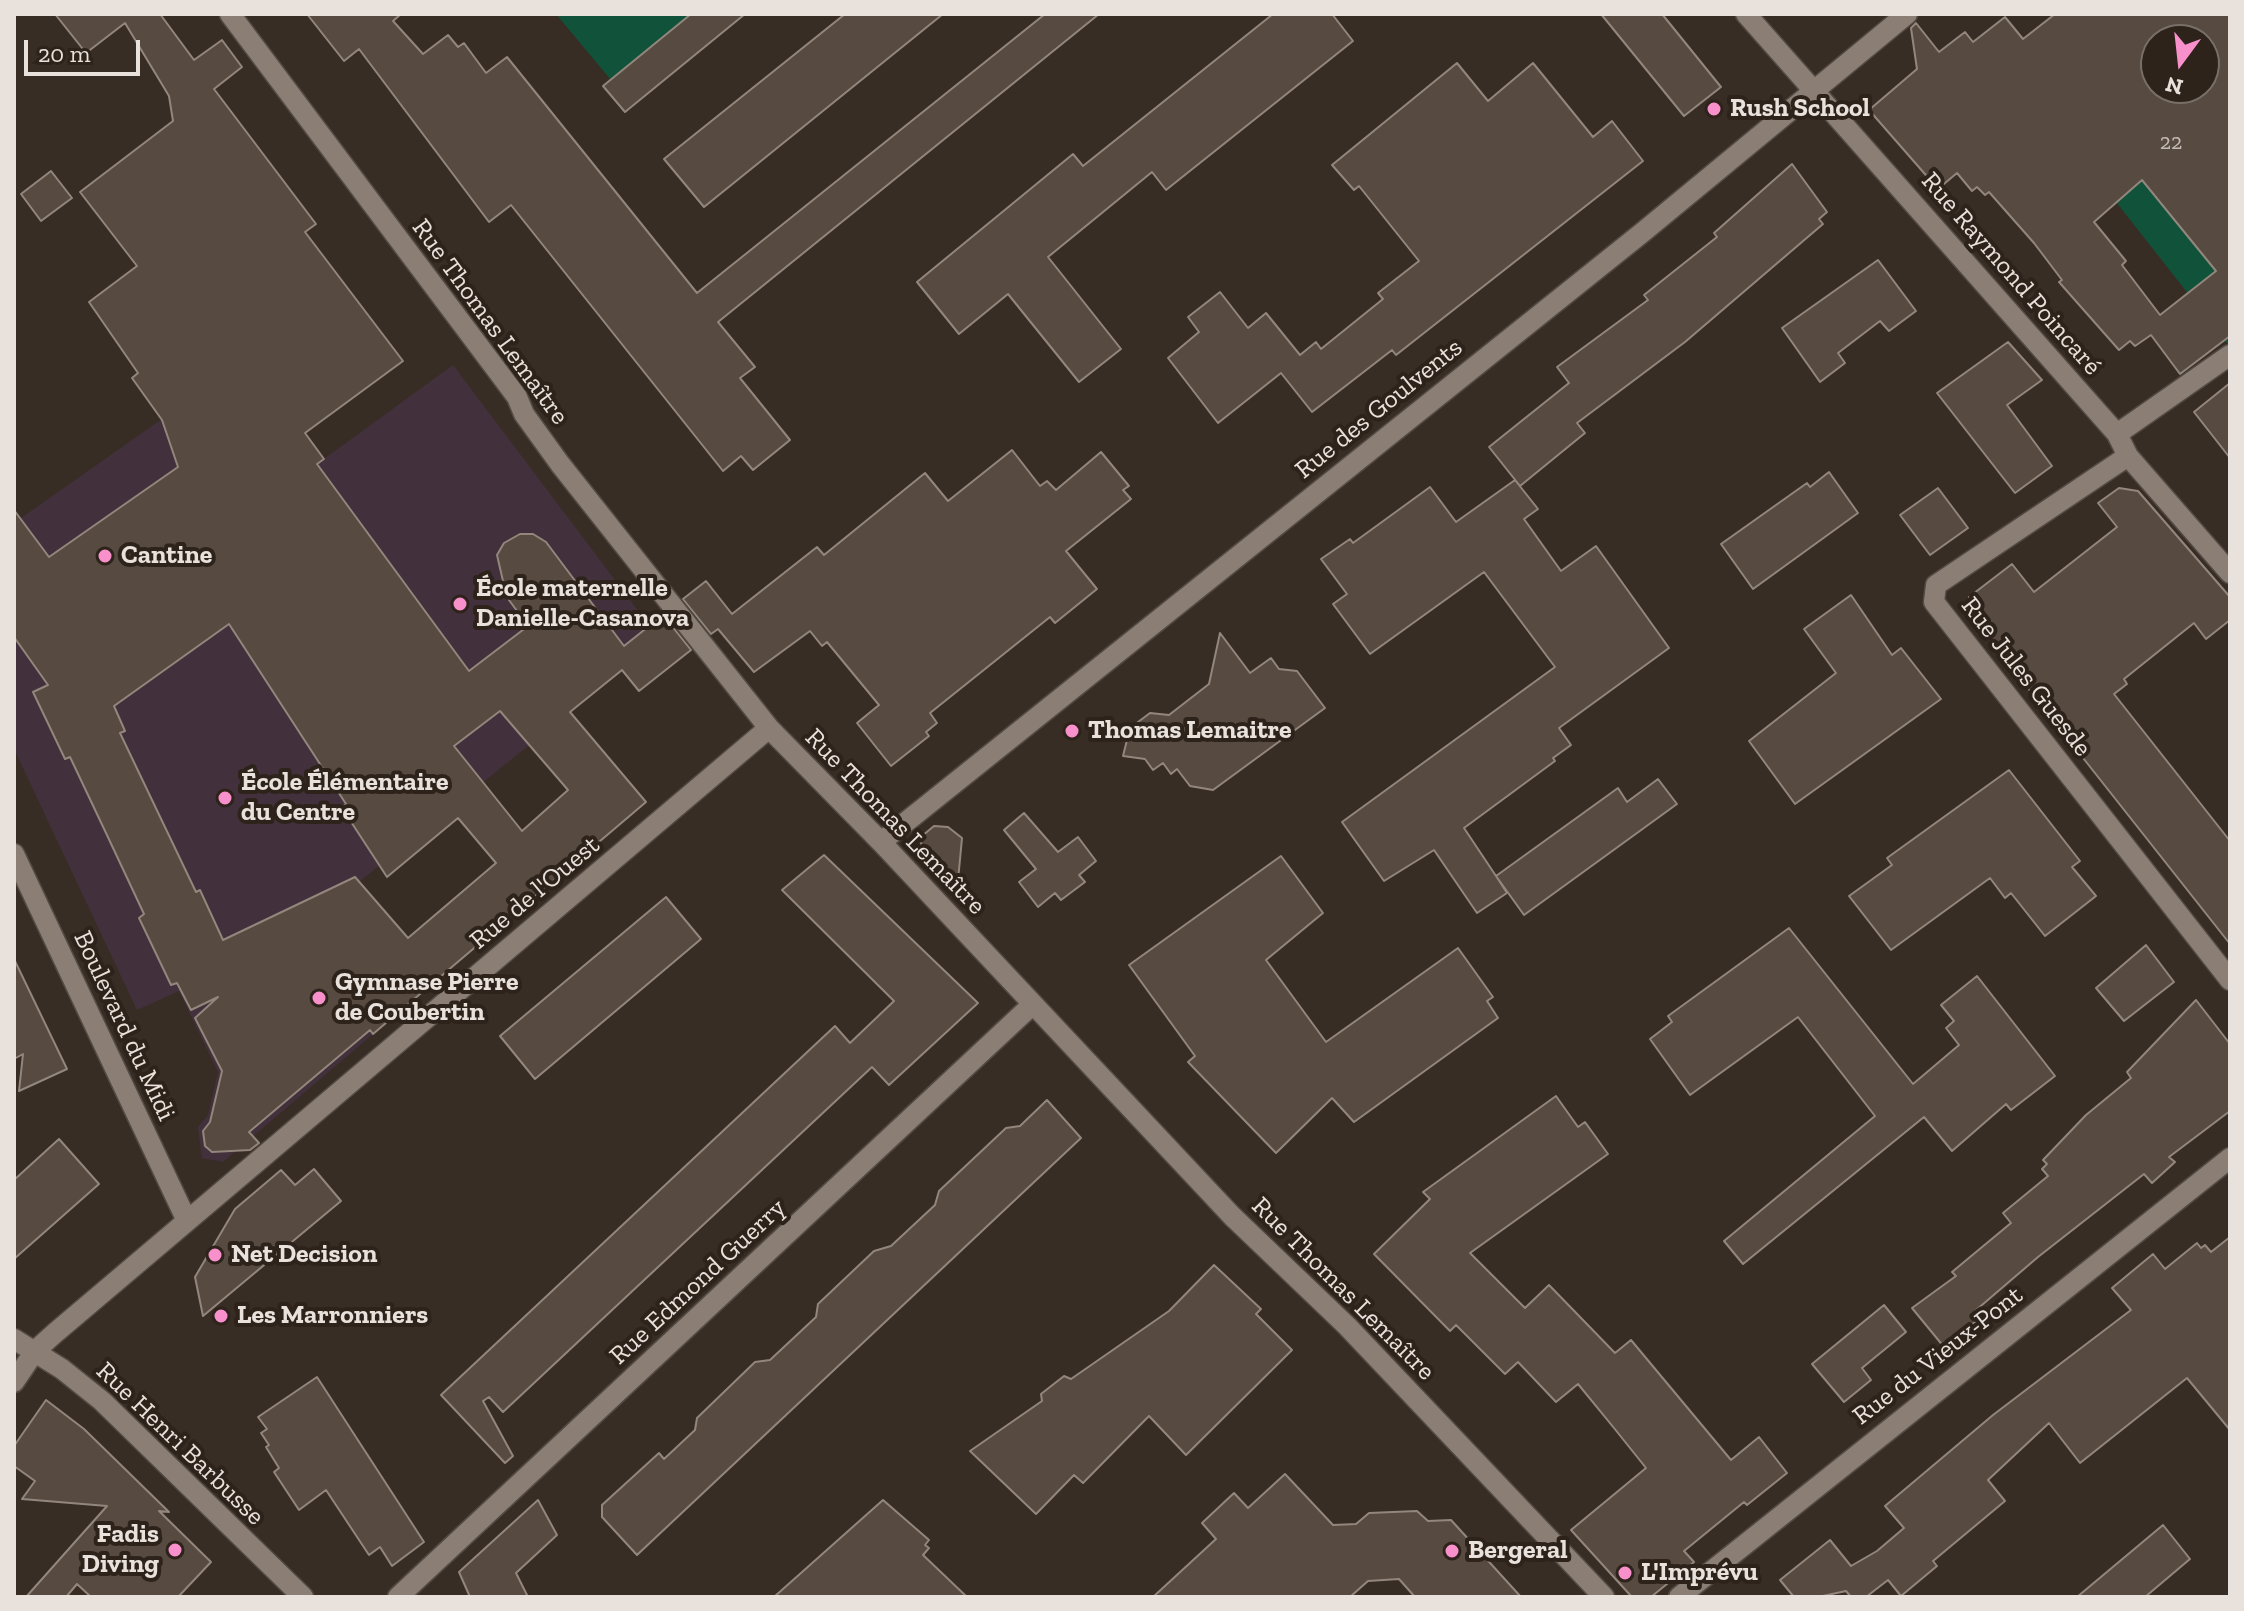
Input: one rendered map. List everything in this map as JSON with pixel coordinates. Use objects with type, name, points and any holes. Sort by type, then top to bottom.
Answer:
[{"type":"street","name":"Rue Thomas Lemaître","points":[[230,14],[517,397],[524,414],[560,464],[769,728],[881,842],[1241,1226],[1347,1326],[1604,1597]]},
{"type":"street","name":"Rue Raymond Poincaré","points":[[1746,14],[2117,434],[2128,456],[2230,573]]},
{"type":"street","name":"Rue des Goulvents","points":[[881,842],[1643,232],[1907,14]]},
{"type":"street","points":[[2117,434],[2230,355]]},
{"type":"street","name":"Rue Jules Guesde","points":[[2128,456],[1936,585],[1934,602],[2230,980]]},
{"type":"street","name":"Rue de l'Ouest","points":[[14,1382],[35,1351],[769,728]]},
{"type":"street","name":"Boulevard du Midi","points":[[14,854],[187,1221]]},
{"type":"street","name":"Rue Edmond Guerry","points":[[398,1597],[1033,1004]]},
{"type":"street","name":"Rue du Vieux-Pont","points":[[1679,1597],[2230,1158]]},
{"type":"street","name":"Rue Henri Barbusse","points":[[14,1339],[102,1401],[303,1597]]},
{"type":"shaded area","name":"École Élémentaire du Centre","points":[[453,365],[660,640],[360,881],[441,976],[223,1162],[202,1158],[198,1127],[208,1115],[218,1072],[179,991],[137,1010],[14,749],[14,523],[162,419],[236,523]]},
{"type":"green space","points":[[556,14],[691,14],[611,80]]},
{"type":"green space","points":[[2087,111],[2230,289],[2230,347],[2102,184]]},
{"type":"building","points":[[55,14],[160,14],[194,60],[222,40],[242,67],[214,89],[316,224],[305,232],[403,361],[305,433],[324,459],[317,464],[469,671],[528,626],[498,585],[503,581],[497,555],[504,543],[520,534],[533,534],[546,542],[624,646],[663,615],[691,650],[639,691],[622,670],[570,712],[646,802],[373,1034],[370,1030],[249,1132],[259,1143],[250,1150],[212,1152],[205,1146],[203,1131],[210,1122],[222,1071],[195,1018],[218,997],[191,1010],[177,983],[171,985],[139,918],[144,914],[106,833],[70,757],[65,759],[33,692],[48,685],[14,637],[14,510],[49,557],[178,467],[162,420],[132,378],[138,373],[89,302],[137,266],[80,192],[173,121],[169,96],[125,23],[86,53]],"holes":[[[229,624],[346,804],[342,808],[387,877],[458,818],[496,863],[408,938],[355,877],[223,940],[200,890],[196,892],[120,733],[125,731],[114,706]],[[500,711],[568,790],[522,831],[454,746]]]},
{"type":"building","points":[[307,14],[401,14],[393,21],[423,54],[448,35],[458,47],[464,43],[486,73],[507,57],[697,293],[1045,14],[1099,14],[718,322],[755,367],[740,378],[790,440],[753,470],[741,456],[723,471],[511,205],[489,222],[359,49],[344,61]]},
{"type":"building","points":[[691,14],[745,14],[625,112],[603,86]]},
{"type":"building","points":[[845,14],[943,14],[704,207],[664,159]]},
{"type":"building","points":[[1273,14],[1332,14],[1353,41],[1166,190],[1152,172],[1048,257],[1121,349],[1079,382],[1008,294],[959,334],[917,282],[1073,154],[1083,166]]},
{"type":"building","points":[[1601,14],[1662,14],[1721,87],[1684,116]]},
{"type":"building","points":[[2055,14],[2230,14],[2230,336],[2180,374],[2151,335],[2135,346],[2130,341],[2119,350],[2059,282],[2062,280],[2034,243],[1989,192],[1985,195],[1977,187],[1972,191],[1957,173],[1938,189],[1869,110],[1917,69],[1911,28],[1916,23],[1939,52],[1965,32],[1973,42],[2005,17],[2023,39]],"holes":[[[2142,180],[2216,271],[2160,315],[2122,265],[2126,261],[2094,222]]]},
{"type":"building","points":[[1457,63],[1488,101],[1533,63],[1593,137],[1612,121],[1643,161],[1396,355],[1392,350],[1312,412],[1281,373],[1218,423],[1168,358],[1199,332],[1188,317],[1220,292],[1248,328],[1266,313],[1300,355],[1316,342],[1321,349],[1383,299],[1378,293],[1419,261],[1359,186],[1354,190],[1332,165]]},
{"type":"building","points":[[1792,164],[1827,212],[1819,219],[1823,224],[1685,342],[1577,423],[1585,433],[1520,486],[1489,447],[1569,383],[1557,367],[1648,300],[1644,295],[1717,237],[1714,233]]},
{"type":"building","points":[[51,171],[72,198],[41,221],[21,194]]},
{"type":"building","points":[[1878,260],[1916,311],[1889,331],[1880,321],[1838,353],[1845,363],[1820,382],[1782,328]]},
{"type":"building","points":[[2008,342],[2042,380],[2007,405],[2052,466],[2015,493],[1937,393]]},
{"type":"building","points":[[2230,383],[2230,458],[2194,412]]},
{"type":"building","points":[[1012,450],[1040,486],[1047,481],[1056,490],[1101,452],[1129,486],[1123,490],[1131,499],[1066,551],[1097,589],[1055,623],[1050,617],[930,713],[937,723],[926,732],[929,736],[891,766],[857,723],[879,705],[827,642],[822,646],[810,631],[754,672],[718,629],[711,634],[683,599],[706,581],[732,614],[817,547],[824,555],[925,473],[948,501]]},
{"type":"building","points":[[1829,472],[1858,513],[1753,589],[1721,544],[1807,483],[1810,487]]},
{"type":"building","points":[[1515,480],[1538,509],[1524,519],[1561,571],[1596,546],[1669,648],[1559,728],[1571,745],[1553,758],[1555,761],[1464,828],[1507,893],[1477,913],[1434,850],[1384,881],[1342,822],[1555,667],[1484,572],[1370,654],[1333,604],[1347,594],[1321,559],[1350,539],[1353,543],[1430,487],[1456,522]]},
{"type":"building","points":[[1938,488],[1968,528],[1930,555],[1900,515]]},
{"type":"building","points":[[2119,488],[2138,491],[2230,597],[2230,620],[2206,639],[2194,623],[2124,679],[2127,684],[2114,694],[2230,841],[2230,944],[1978,625],[1986,619],[1969,597],[2012,564],[2034,592],[2117,527],[2098,503]]},
{"type":"building","points":[[1851,595],[1892,655],[1901,648],[1941,699],[1795,804],[1749,741],[1836,673],[1804,629]]},
{"type":"building","points":[[1220,633],[1250,673],[1271,658],[1279,669],[1297,671],[1325,708],[1213,790],[1190,786],[1177,769],[1171,774],[1163,763],[1153,770],[1145,759],[1123,756],[1130,728],[1150,713],[1169,715],[1209,684]]},
{"type":"building","points":[[2009,770],[2080,861],[2072,867],[2096,896],[2045,936],[2011,893],[2005,898],[1990,878],[1891,950],[1849,896],[1892,865],[1887,858]]},
{"type":"building","points":[[1658,779],[1677,804],[1524,915],[1496,876],[1618,788],[1627,802]]},
{"type":"building","points":[[1024,813],[1058,852],[1078,837],[1096,861],[1079,875],[1085,882],[1061,900],[1055,893],[1038,907],[1019,882],[1036,869],[1004,830]]},
{"type":"building","points":[[934,826],[948,827],[962,838],[957,891],[920,853],[922,836]]},
{"type":"building","points":[[824,855],[978,1003],[889,1085],[872,1067],[503,1412],[489,1397],[483,1401],[513,1456],[505,1463],[441,1395],[835,1026],[850,1043],[894,1001],[782,890]]},
{"type":"building","points":[[1281,856],[1323,913],[1266,960],[1326,1042],[1458,948],[1493,997],[1487,1001],[1498,1018],[1354,1122],[1332,1098],[1276,1153],[1188,1062],[1195,1056],[1129,965]]},
{"type":"building","points":[[666,897],[701,939],[535,1079],[500,1036]]},
{"type":"building","points":[[1789,928],[1913,1084],[1959,1045],[1946,1028],[1954,1021],[1941,1005],[1977,976],[2055,1076],[2011,1110],[2006,1104],[1952,1151],[1924,1117],[1743,1264],[1724,1241],[1875,1116],[1798,1017],[1690,1095],[1650,1039],[1672,1022],[1668,1016]]},
{"type":"building","points":[[2146,945],[2174,982],[2124,1021],[2096,988]]},
{"type":"building","points":[[14,959],[67,1069],[19,1091],[23,1054],[14,1059]]},
{"type":"building","points":[[2196,1000],[2230,1044],[2230,1111],[2169,1157],[2175,1162],[2152,1183],[2144,1174],[2038,1257],[1975,1311],[1980,1318],[1944,1347],[1912,1308],[1956,1276],[1952,1272],[2011,1223],[2003,1213],[2048,1176],[2042,1169],[2047,1164],[2043,1160],[2086,1115],[2131,1078],[2127,1072]]},
{"type":"building","points":[[1556,1096],[1578,1127],[1585,1122],[1608,1154],[1470,1253],[1525,1308],[1549,1285],[1615,1353],[1631,1340],[1731,1460],[1759,1437],[1787,1473],[1747,1505],[1744,1502],[1684,1551],[1694,1562],[1651,1597],[1631,1596],[1571,1530],[1646,1468],[1614,1428],[1578,1384],[1556,1402],[1518,1362],[1505,1374],[1456,1325],[1450,1331],[1374,1254],[1430,1199],[1423,1192]]},
{"type":"building","points":[[1047,1100],[1081,1138],[637,1555],[602,1517],[602,1505],[659,1453],[664,1459],[695,1430],[697,1418],[755,1362],[770,1360],[816,1317],[818,1304],[874,1251],[891,1246],[935,1205],[939,1191],[1006,1128],[1020,1126]]},
{"type":"building","points":[[59,1139],[99,1184],[14,1259],[14,1180]]},
{"type":"building","points":[[314,1169],[341,1201],[203,1316],[195,1277],[235,1209],[281,1170],[295,1185]]},
{"type":"building","points":[[2230,1237],[2230,1430],[2187,1378],[2080,1463],[2049,1423],[1988,1480],[2005,1501],[1933,1561],[1937,1566],[1901,1596],[1888,1580],[1866,1597],[1851,1597],[1846,1591],[1818,1597],[1794,1597],[1780,1580],[1830,1540],[1851,1566],[1877,1551],[1904,1528],[1885,1506],[1993,1415],[2131,1310],[2112,1288],[2153,1254],[2165,1269],[2197,1243],[2201,1248],[2205,1245],[2211,1252]]},
{"type":"building","points":[[1214,1265],[1261,1309],[1256,1314],[1292,1350],[1186,1455],[1149,1416],[1083,1483],[1074,1475],[1036,1514],[970,1451],[1042,1401],[1041,1394],[1064,1376],[1071,1379],[1169,1311]]},
{"type":"building","points":[[1884,1305],[1906,1332],[1862,1368],[1871,1380],[1844,1402],[1812,1364]]},
{"type":"building","points":[[317,1377],[424,1542],[392,1566],[380,1547],[369,1555],[326,1490],[299,1510],[274,1472],[279,1468],[266,1447],[269,1445],[261,1433],[267,1429],[258,1417]]},
{"type":"building","points":[[46,1400],[84,1429],[169,1512],[159,1511],[211,1562],[178,1597],[91,1597],[77,1584],[66,1597],[26,1597],[107,1506],[22,1499],[35,1481],[14,1466],[14,1446]]},
{"type":"building","points":[[1285,1474],[1333,1525],[1356,1524],[1369,1513],[1417,1511],[1428,1521],[1451,1520],[1521,1597],[1415,1597],[1399,1579],[1368,1581],[1350,1597],[1153,1597],[1216,1539],[1202,1523],[1234,1493],[1248,1508]]},
{"type":"building","points":[[538,1500],[557,1535],[516,1573],[528,1597],[470,1597],[459,1572]]},
{"type":"building","points":[[883,1500],[929,1540],[925,1545],[929,1548],[923,1555],[967,1597],[774,1597]]},
{"type":"building","points":[[2163,1525],[2190,1559],[2145,1597],[2077,1597]]},
{"type":"place","name":"Rush School","points":[[1714,109]]},
{"type":"place","name":"Cantine","points":[[105,556]]},
{"type":"place","name":"École maternelle Danielle-Casanova","points":[[460,604]]},
{"type":"place","name":"Thomas Lemaitre","points":[[1072,731]]},
{"type":"place","name":"École Élémentaire du Centre","points":[[225,798]]},
{"type":"place","name":"Gymnase Pierre de Coubertin","points":[[319,998]]},
{"type":"place","name":"Net Decision","points":[[215,1255]]},
{"type":"place","name":"Les Marronniers","points":[[221,1316]]},
{"type":"place","name":"Fadis Diving","points":[[175,1550]]},
{"type":"place","name":"Bergeral","points":[[1452,1551]]},
{"type":"place","name":"L'Imprévu","points":[[1625,1573]]}]
